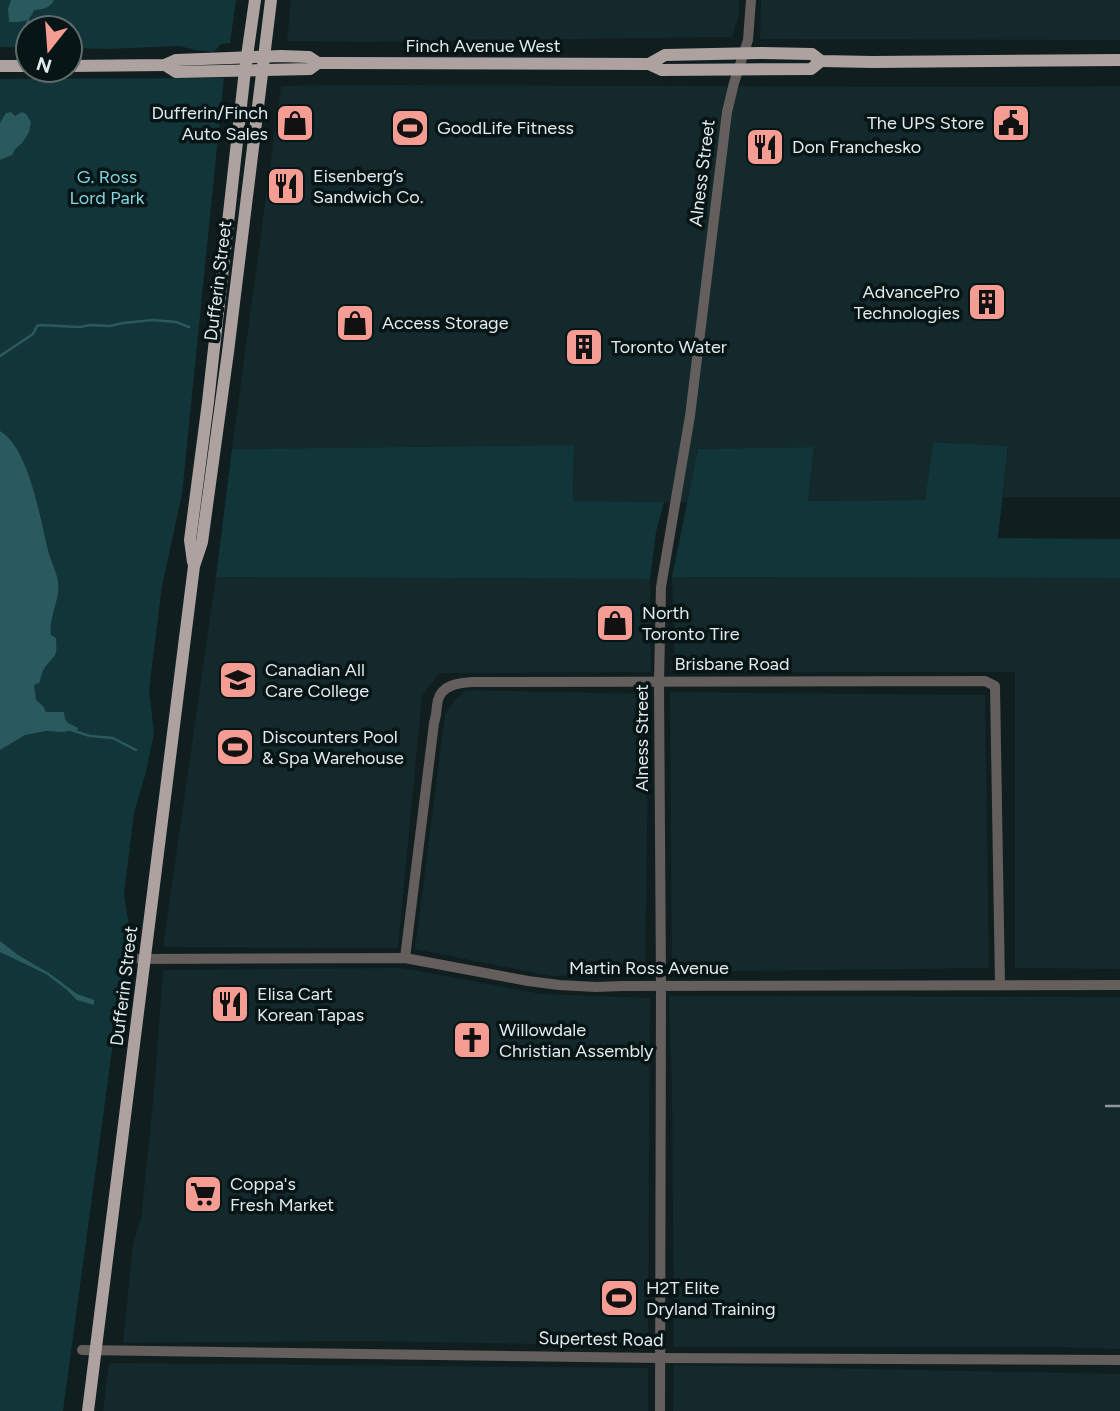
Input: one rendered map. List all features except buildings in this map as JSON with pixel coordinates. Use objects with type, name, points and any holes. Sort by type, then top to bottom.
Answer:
[{"type":"main road","name":"Dufferin Street","points":[[194,566],[190,540],[245,70],[256,0]]},
{"type":"main road","name":"Dufferin Street","points":[[88,1411],[89,1350],[194,566],[202,542],[271,0]]},
{"type":"main road","name":"Finch Avenue West","points":[[649,64],[665,55],[744,53],[811,54],[821,61],[1120,60]]},
{"type":"main road","name":"Finch Avenue West","points":[[84,66],[165,65],[176,60],[248,57],[262,63],[310,69],[318,63],[649,64],[662,70],[738,71],[811,69],[821,61]]},
{"type":"main road","name":"Finch Avenue West","points":[[165,65],[176,72],[245,70],[262,63]]},
{"type":"street","name":"Alness Street","points":[[660,1411],[661,587],[690,416],[727,112],[748,40],[751,0]]},
{"type":"street","name":"Brisbane Road","points":[[405,958],[434,723],[438,698],[444,689],[459,683],[472,682],[985,681],[995,686],[1000,985]]},
{"type":"street","name":"Martin Ross Avenue","points":[[142,959],[405,958],[528,981],[596,988],[1120,985]]},
{"type":"street","name":"Supertest Road","points":[[89,1350],[659,1358],[1120,1360]]},
{"type":"shaded area","points":[[11,0],[54,0],[46,8],[34,10],[32,14],[14,14],[14,22],[9,22],[8,9]]},
{"type":"shaded area","points":[[291,0],[739,0],[739,15],[732,37],[287,41]]},
{"type":"shaded area","points":[[761,0],[1120,0],[1120,40],[760,39]]},
{"type":"shaded area","points":[[281,86],[1120,86],[1120,497],[1003,497],[1008,446],[933,442],[925,500],[808,501],[814,447],[699,449],[687,502],[573,501],[574,445],[232,449]]},
{"type":"shaded area","points":[[11,112],[15,116],[22,112],[26,114],[31,122],[29,132],[12,155],[0,160],[0,123],[6,113]]},
{"type":"shaded area","points":[[0,431],[19,452],[26,468],[58,581],[51,628],[51,635],[56,638],[56,652],[44,670],[39,684],[34,686],[36,700],[46,712],[64,712],[68,723],[78,730],[25,735],[0,750]]},
{"type":"shaded area","points":[[216,577],[650,579],[651,672],[439,673],[422,696],[398,948],[163,947]]},
{"type":"shaded area","points":[[672,577],[1120,578],[1120,969],[1015,968],[1015,672],[675,672]]},
{"type":"shaded area","points":[[466,690],[649,694],[645,973],[550,976],[415,949],[445,714]]},
{"type":"shaded area","points":[[670,692],[985,695],[989,968],[672,972]]},
{"type":"shaded area","points":[[0,941],[77,994],[94,1000],[94,1005],[77,1000],[46,974],[0,952]]},
{"type":"shaded area","points":[[402,968],[542,994],[650,998],[648,1346],[359,1341],[123,1343],[133,1244],[141,1219],[163,970]]},
{"type":"shaded area","points":[[669,996],[1120,997],[1120,1349],[674,1347]]},
{"type":"shaded area","points":[[109,1363],[648,1368],[648,1411],[103,1411]]},
{"type":"shaded area","points":[[674,1365],[1120,1374],[1120,1411],[673,1411]]},
{"type":"green space","points":[[0,0],[236,0],[230,43],[221,44],[214,52],[179,46],[84,48],[84,14],[14,14],[14,47],[0,47]]},
{"type":"green space","name":"G. Ross Lord Park","points":[[224,78],[182,494],[162,586],[149,690],[154,733],[134,813],[124,894],[129,925],[63,1411],[0,1411],[0,79],[14,79],[14,84],[84,84],[84,79]]},
{"type":"green space","points":[[933,442],[1008,446],[998,538],[1120,539],[1120,578],[672,577],[698,449],[814,447],[808,501],[925,500]]},
{"type":"green space","points":[[574,445],[573,501],[664,502],[656,532],[650,579],[216,577],[232,449]]},
{"type":"waterway","points":[[0,356],[33,334],[40,325],[110,326],[153,320],[176,322],[189,327]]},
{"type":"waterway","points":[[71,730],[90,736],[113,738],[136,750]]},
{"type":"railway","points":[[1106,1106],[1120,1106]]},
{"type":"place","name":"Dufferin/Finch Auto Sales","points":[[295,123]]},
{"type":"place","name":"The UPS Store","points":[[1011,123]]},
{"type":"place","name":"GoodLife Fitness","points":[[410,128]]},
{"type":"place","name":"Don Franchesko","points":[[765,147]]},
{"type":"place","name":"Eisenberg’s Sandwich Co.","points":[[286,186]]},
{"type":"place","name":"AdvancePro Technologies","points":[[987,302]]},
{"type":"place","name":"Access Storage","points":[[355,323]]},
{"type":"place","name":"Toronto Water","points":[[584,347]]},
{"type":"place","name":"North Toronto Tire","points":[[615,623]]},
{"type":"place","name":"Canadian All Care College","points":[[238,680]]},
{"type":"place","name":"Discounters Pool & Spa Warehouse","points":[[235,747]]},
{"type":"place","name":"Elisa Cart Korean Tapas","points":[[230,1004]]},
{"type":"place","name":"Willowdale Christian Assembly","points":[[472,1040]]},
{"type":"place","name":"Coppa's Fresh Market","points":[[203,1194]]},
{"type":"place","name":"H2T Elite Dryland Training","points":[[619,1298]]}]
